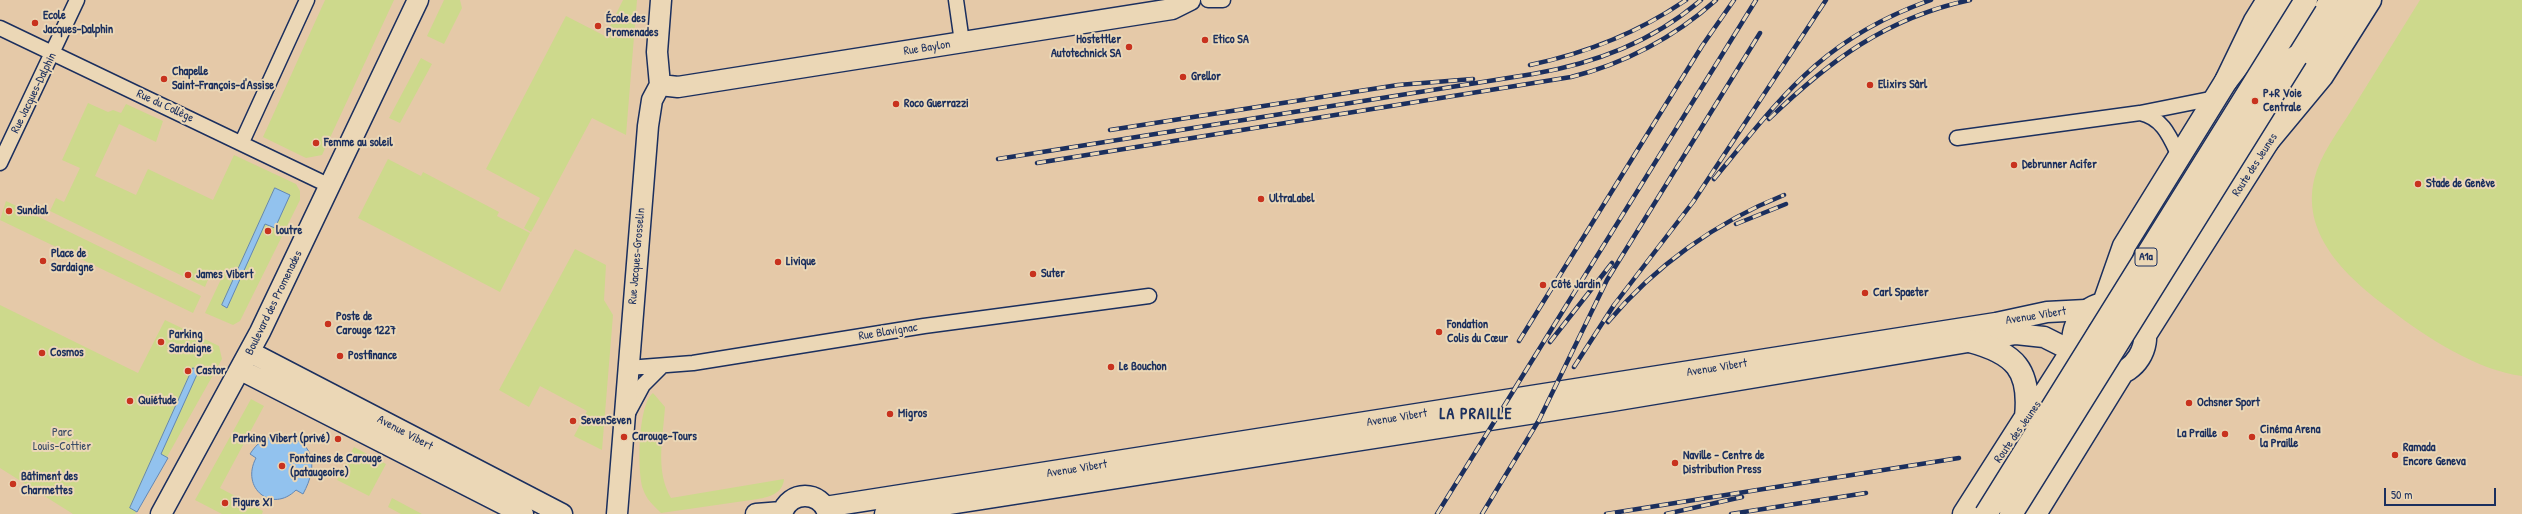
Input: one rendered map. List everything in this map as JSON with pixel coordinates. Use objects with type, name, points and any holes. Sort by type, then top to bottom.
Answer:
[{"type":"main road","name":"Boulevard des Promenades","points":[[161,514],[250,352],[418,0]]},
{"type":"main road","points":[[660,85],[657,52],[661,0]]},
{"type":"main road","name":"Rue Baylon","points":[[660,85],[678,87],[1172,9],[1190,0]]},
{"type":"main road","points":[[2221,89],[2255,21],[2268,0]]},
{"type":"main road","points":[[2122,373],[2101,374],[2091,370],[2076,357],[2072,351],[2075,326],[2095,307],[2124,246],[2179,156],[2221,89],[2267,28],[2285,0]]},
{"type":"main road","name":"A1a","points":[[1986,514],[2306,0]]},
{"type":"main road","name":"A1a","points":[[2011,514],[2331,0]]},
{"type":"main road","points":[[2268,141],[2354,0]]},
{"type":"main road","name":"Route des Jeunes","points":[[2145,335],[2268,141],[2322,76],[2370,0]]},
{"type":"main road","name":"Rue Jacques-Grosselin","points":[[617,514],[626,417],[628,368],[648,126],[652,100],[660,85]]},
{"type":"main road","points":[[2035,514],[2122,373],[2139,359],[2144,349],[2145,335],[2138,317],[2131,310],[2123,305],[2095,307]]},
{"type":"main road","name":"Avenue Vibert","points":[[756,514],[782,513],[789,501],[803,496],[816,498],[826,511],[1996,323],[2047,312],[2095,307]]},
{"type":"main road","name":"Avenue Vibert","points":[[886,514],[1589,405],[2016,334],[2032,334],[2044,337],[2072,351]]},
{"type":"main road","points":[[1970,341],[1992,347],[2014,362],[2023,375],[2026,385],[2026,417]]},
{"type":"main road","name":"Route des Jeunes","points":[[1964,514],[2026,417],[2042,398],[2072,351]]},
{"type":"main road","name":"Avenue Vibert","points":[[250,352],[562,514]]},
{"type":"main road","name":"Avenue Vibert","points":[[241,370],[523,514]]},
{"type":"street","name":"Rue Jacques-Dalphin","points":[[0,163],[77,0]]},
{"type":"street","points":[[242,142],[307,0]]},
{"type":"street","points":[[956,0],[962,42]]},
{"type":"street","points":[[1208,0],[1223,0]]},
{"type":"street","name":"Rue du Collège","points":[[0,28],[242,142],[330,186]]},
{"type":"street","points":[[1957,138],[2140,113],[2221,89]]},
{"type":"street","points":[[2140,113],[2148,115],[2165,128],[2179,156]]},
{"type":"street","name":"Rue Blavignac","points":[[628,368],[661,367],[774,352],[924,326],[1149,296]]},
{"type":"street","points":[[626,417],[643,386],[661,367]]},
{"type":"green space","points":[[325,0],[394,0],[322,155],[306,158],[263,137]]},
{"type":"green space","points":[[444,0],[460,0],[462,8],[444,44],[427,36]]},
{"type":"green space","points":[[623,0],[637,0],[626,135],[592,118],[531,232],[524,228],[540,198],[486,169],[566,16],[605,36]]},
{"type":"green space","name":"Stade de Genève","points":[[2420,0],[2522,0],[2522,376],[2505,373],[2488,367],[2453,351],[2420,331],[2375,298],[2345,271],[2332,255],[2322,238],[2315,220],[2312,201],[2314,180],[2320,162]]},
{"type":"green space","points":[[421,58],[432,64],[400,123],[389,118]]},
{"type":"green space","points":[[88,103],[108,112],[113,110],[121,113],[126,104],[163,121],[156,142],[119,124],[95,176],[136,195],[148,169],[213,200],[234,155],[296,184],[300,191],[300,200],[240,321],[233,325],[205,313],[222,277],[211,272],[205,287],[50,211],[56,198],[64,202],[80,168],[62,160]]},
{"type":"green space","points":[[388,159],[421,176],[423,172],[499,212],[497,216],[530,233],[500,292],[358,218]]},
{"type":"green space","points":[[6,201],[201,296],[193,313],[0,220]]},
{"type":"green space","points":[[575,249],[606,265],[604,300],[613,315],[602,450],[574,436],[587,411],[540,386],[529,407],[499,390]]},
{"type":"green space","name":"Parc Louis-Cottier","points":[[0,305],[138,373],[165,320],[219,346],[222,359],[135,514],[73,514],[0,468]]},
{"type":"green space","points":[[653,393],[665,407],[661,454],[663,476],[671,498],[784,479],[781,488],[775,494],[763,498],[661,513],[650,502],[644,493],[640,468],[640,438],[644,410]]},
{"type":"green space","points":[[251,399],[264,406],[220,488],[263,511],[262,514],[222,514],[195,500]]},
{"type":"green space","points":[[354,447],[386,464],[369,496],[337,480]]},
{"type":"green space","points":[[392,498],[422,514],[401,514],[388,507]]},
{"type":"water","points":[[275,188],[290,195],[275,228],[265,224],[227,308],[222,305]]},
{"type":"water","points":[[193,368],[199,370],[161,454],[168,458],[137,512],[130,508]]},
{"type":"water","name":"Fontaines de Carouge (pataugeoire)","points":[[277,435],[290,437],[299,441],[306,447],[310,455],[312,463],[311,473],[303,494],[296,490],[287,497],[277,499],[269,498],[261,494],[255,488],[252,479],[252,469],[256,458],[250,454],[261,442]]},
{"type":"railway","points":[[1530,65],[1592,48],[1631,32],[1668,12],[1686,0]]},
{"type":"railway","points":[[998,159],[1533,74],[1579,64],[1622,49],[1643,39],[1663,28],[1701,0]]},
{"type":"railway","points":[[1037,163],[1571,77],[1610,65],[1648,48],[1684,26],[1716,0]]},
{"type":"railway","points":[[1519,341],[1702,46],[1734,0]]},
{"type":"railway","points":[[1515,388],[1756,0]]},
{"type":"railway","points":[[1574,367],[1614,305],[1693,202],[1826,0]]},
{"type":"railway","points":[[1714,179],[1785,95],[1808,72],[1833,51],[1861,32],[1893,15],[1931,0]]},
{"type":"railway","points":[[1769,119],[1814,78],[1860,44],[1885,30],[1912,18],[1940,8],[1970,0]]},
{"type":"railway","points":[[1482,514],[1539,420],[1607,280],[1760,33]]},
{"type":"railway","points":[[1110,130],[1398,85],[1473,79]]},
{"type":"railway","points":[[1608,322],[1646,282],[1666,264],[1688,248],[1734,218],[1784,195]]},
{"type":"railway","points":[[1736,224],[1786,204]]},
{"type":"railway","points":[[1550,342],[1612,263]]},
{"type":"railway","points":[[1437,514],[1517,385]]},
{"type":"railway","points":[[1606,514],[1959,458]]},
{"type":"railway","points":[[1731,514],[1866,493]]},
{"type":"railway","points":[[1666,514],[1742,497]]},
{"type":"place","name":"Ecole Jacques-Dalphin","points":[[35,23]]},
{"type":"place","name":"École des Promenades","points":[[598,26]]},
{"type":"place","name":"Etico SA","points":[[1205,40]]},
{"type":"place","name":"Hostettler Autotechnick SA","points":[[1129,47]]},
{"type":"place","name":"Grellor","points":[[1183,77]]},
{"type":"place","name":"Chapelle Saint-François-d'Assise","points":[[164,79]]},
{"type":"place","name":"Elixirs Sàrl","points":[[1870,85]]},
{"type":"place","name":"P+R Voie Centrale","points":[[2255,101]]},
{"type":"place","name":"Roco Guerrazzi","points":[[896,104]]},
{"type":"place","name":"Femme au soleil","points":[[316,143]]},
{"type":"place","name":"Debrunner Acifer","points":[[2014,165]]},
{"type":"place","name":"Stade de Genève","points":[[2418,184]]},
{"type":"place","name":"UltraLabel","points":[[1261,199]]},
{"type":"place","name":"Sundial","points":[[9,211]]},
{"type":"place","name":"loutre","points":[[268,231]]},
{"type":"place","name":"Place de Sardaigne","points":[[43,261]]},
{"type":"place","name":"Livique","points":[[778,262]]},
{"type":"place","name":"Suter","points":[[1033,274]]},
{"type":"place","name":"James Vibert","points":[[188,275]]},
{"type":"place","name":"Côté Jardin","points":[[1543,285]]},
{"type":"place","name":"Carl Spaeter","points":[[1865,293]]},
{"type":"place","name":"Poste de Carouge 1227","points":[[328,324]]},
{"type":"place","name":"Fondation Colis du Cœur","points":[[1439,332]]},
{"type":"place","name":"Parking Sardaigne","points":[[161,342]]},
{"type":"place","name":"Cosmos","points":[[42,353]]},
{"type":"place","name":"Postfinance","points":[[340,356]]},
{"type":"place","name":"Le Bouchon","points":[[1111,367]]},
{"type":"place","name":"Castor","points":[[188,371]]},
{"type":"place","name":"Quiétude","points":[[130,401]]},
{"type":"place","name":"Ochsner Sport","points":[[2189,403]]},
{"type":"place","name":"Migros","points":[[890,414]]},
{"type":"place","name":"SevenSeven","points":[[573,421]]},
{"type":"place","name":"La Praille","points":[[2225,434]]},
{"type":"place","name":"Carouge-Tours","points":[[624,437]]},
{"type":"place","name":"Cinéma Arena la Praille","points":[[2252,437]]},
{"type":"place","name":"Parking Vibert (privé)","points":[[338,439]]},
{"type":"place","name":"Ramada Encore Geneva","points":[[2395,455]]},
{"type":"place","name":"Naville - Centre de Distribution Press","points":[[1675,463]]},
{"type":"place","name":"Fontaines de Carouge (pataugeoire)","points":[[282,466]]},
{"type":"place","name":"Bâtiment des Charmettes","points":[[13,484]]},
{"type":"place","name":"Figure XI","points":[[225,503]]},
{"type":"district","name":"LA PRAILLE","points":[[1476,415]]}]
